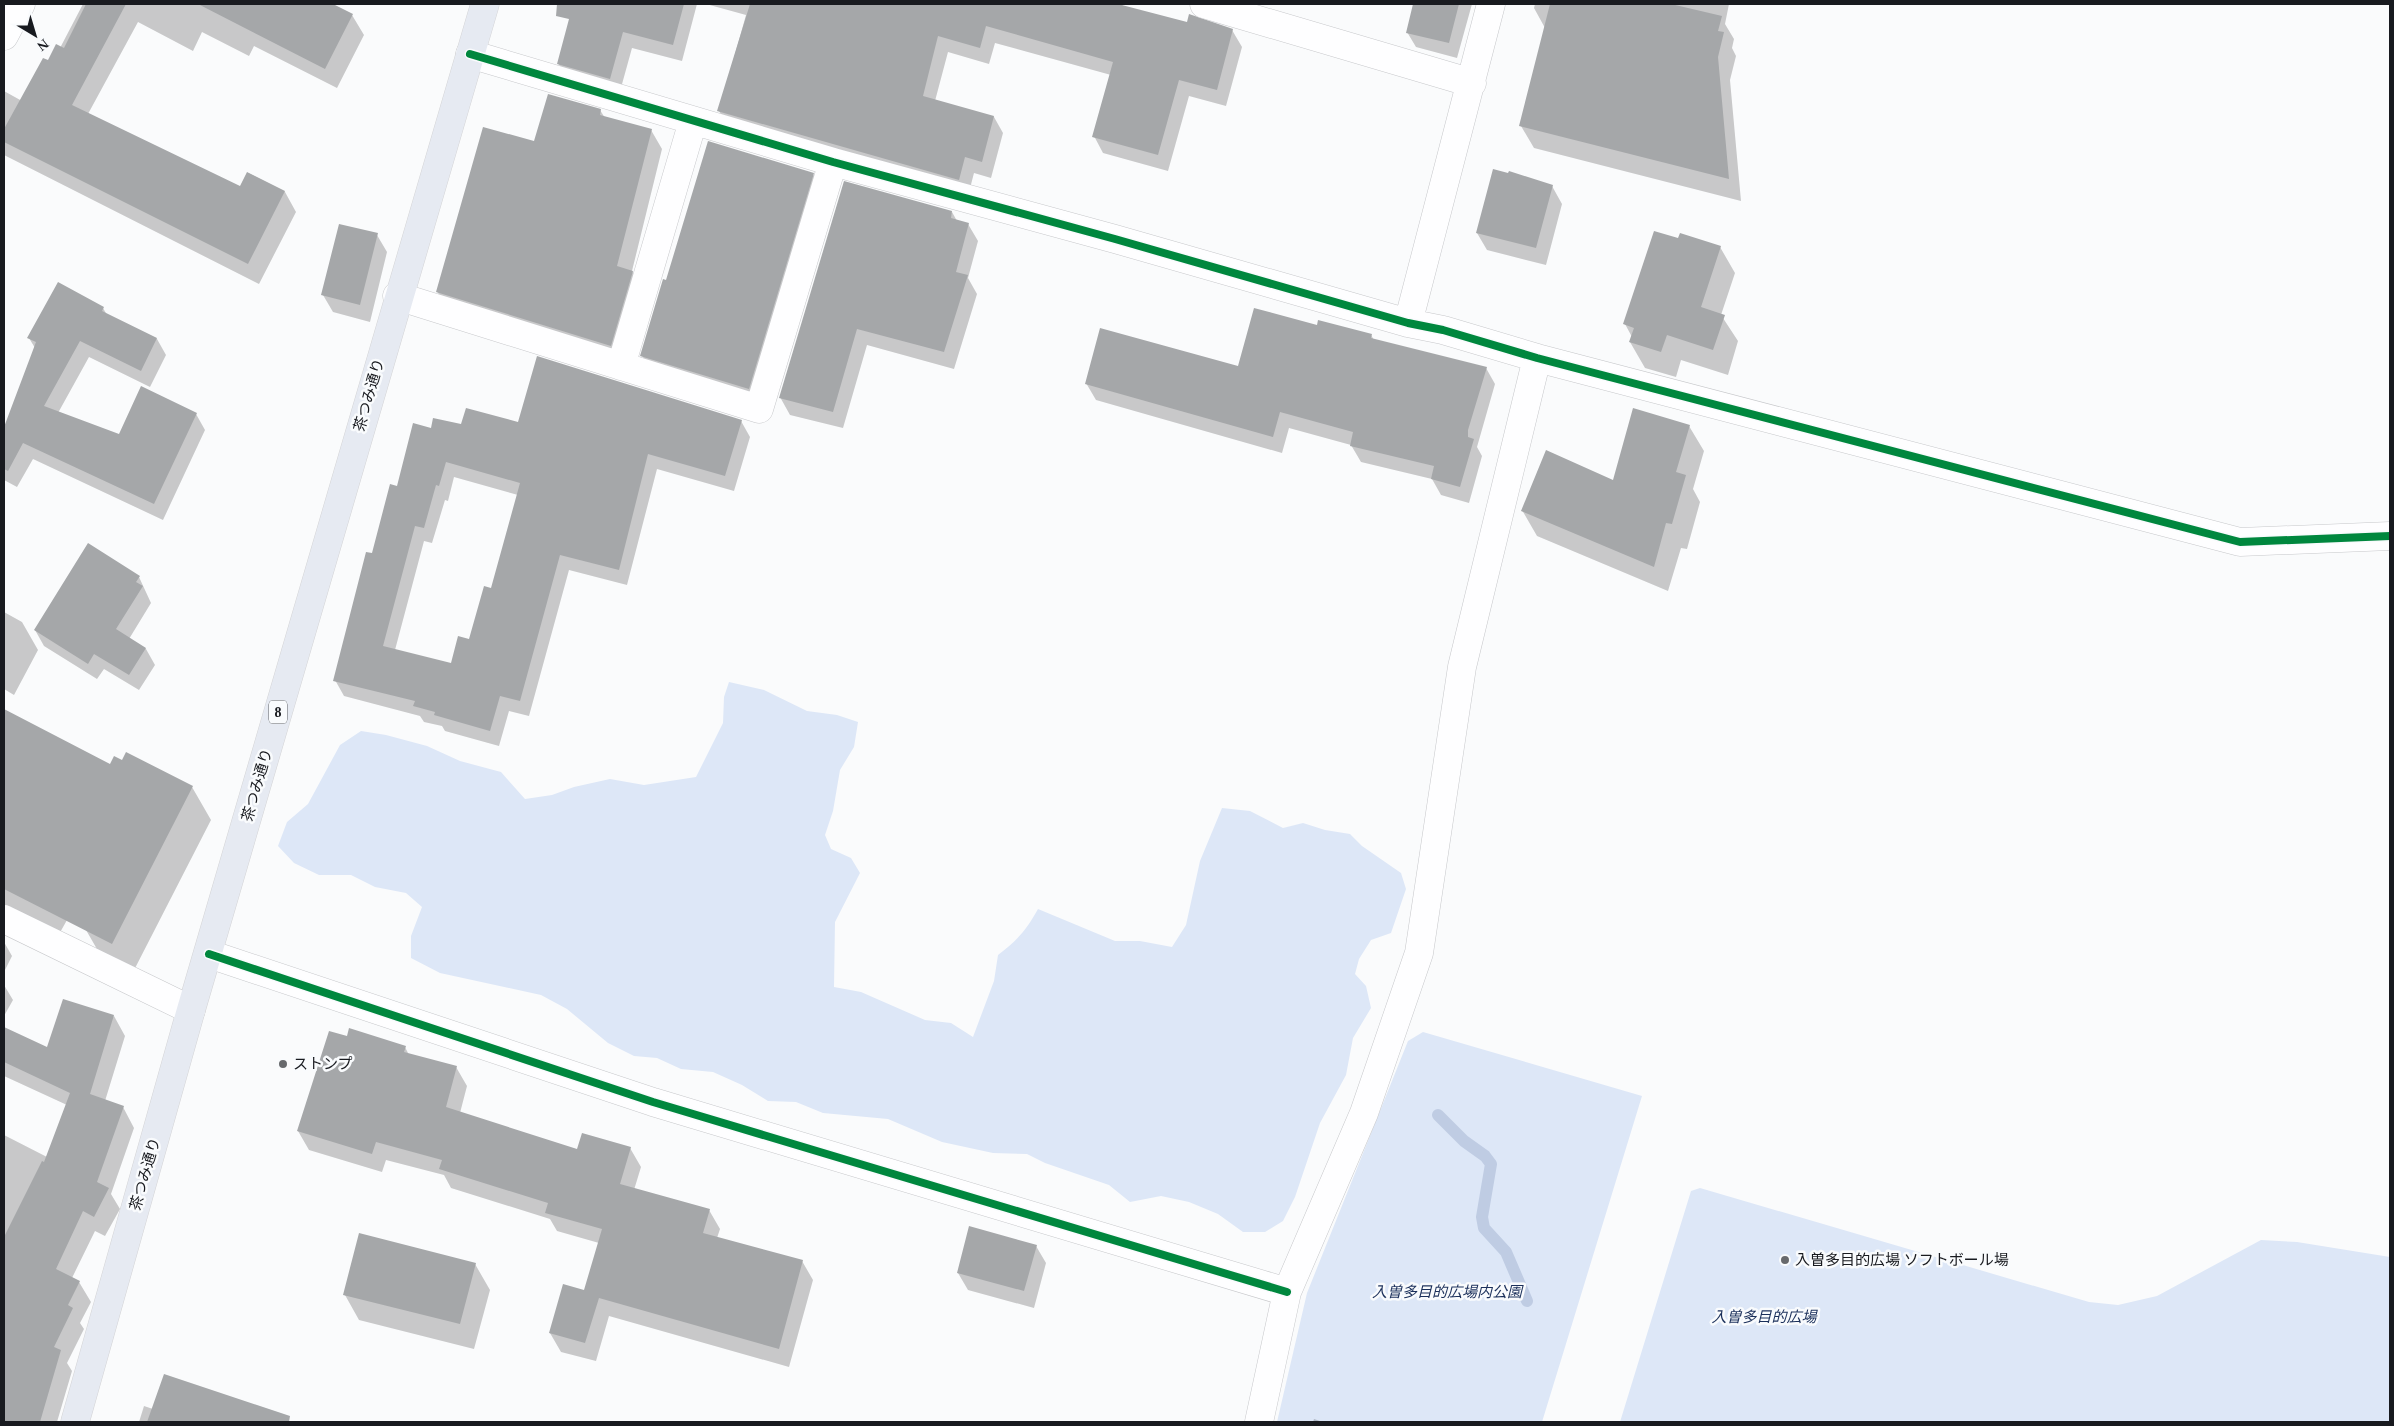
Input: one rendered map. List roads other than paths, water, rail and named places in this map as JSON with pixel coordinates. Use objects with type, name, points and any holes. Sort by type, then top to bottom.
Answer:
[{"type":"main road","name":"茶つみ通り","points":[[75,1422],[191,1010],[209,954],[397,296],[485,4]]},
{"type":"street","points":[[4,36],[21,4]]},
{"type":"street","points":[[1204,4],[1472,83]]},
{"type":"street","points":[[1408,323],[1472,83],[1491,4]]},
{"type":"street","points":[[470,54],[833,162],[1115,239],[1408,323],[1443,330],[1537,358],[2240,542],[2390,536]]},
{"type":"street","points":[[621,366],[692,120]]},
{"type":"street","points":[[397,296],[759,409],[833,162]]},
{"type":"street","points":[[1259,1422],[1287,1292],[1364,1113],[1419,953],[1462,667],[1537,358]]},
{"type":"street","points":[[4,919],[191,1010]]},
{"type":"street","points":[[209,954],[653,1102],[1287,1292]]},
{"type":"waterway","points":[[1438,1115],[1464,1141],[1485,1156],[1491,1164],[1482,1217],[1484,1228],[1506,1252],[1527,1301]]},
{"type":"place","name":"ストンプ","points":[[283,1064]]},
{"type":"place","name":"入曽多目的広場 ソフトボール場","points":[[1785,1260]]},
{"type":"park label","name":"入曽多目的広場内公園","points":[[1447,1292]]},
{"type":"park label","name":"入曽多目的広場","points":[[1764,1317]]}]
